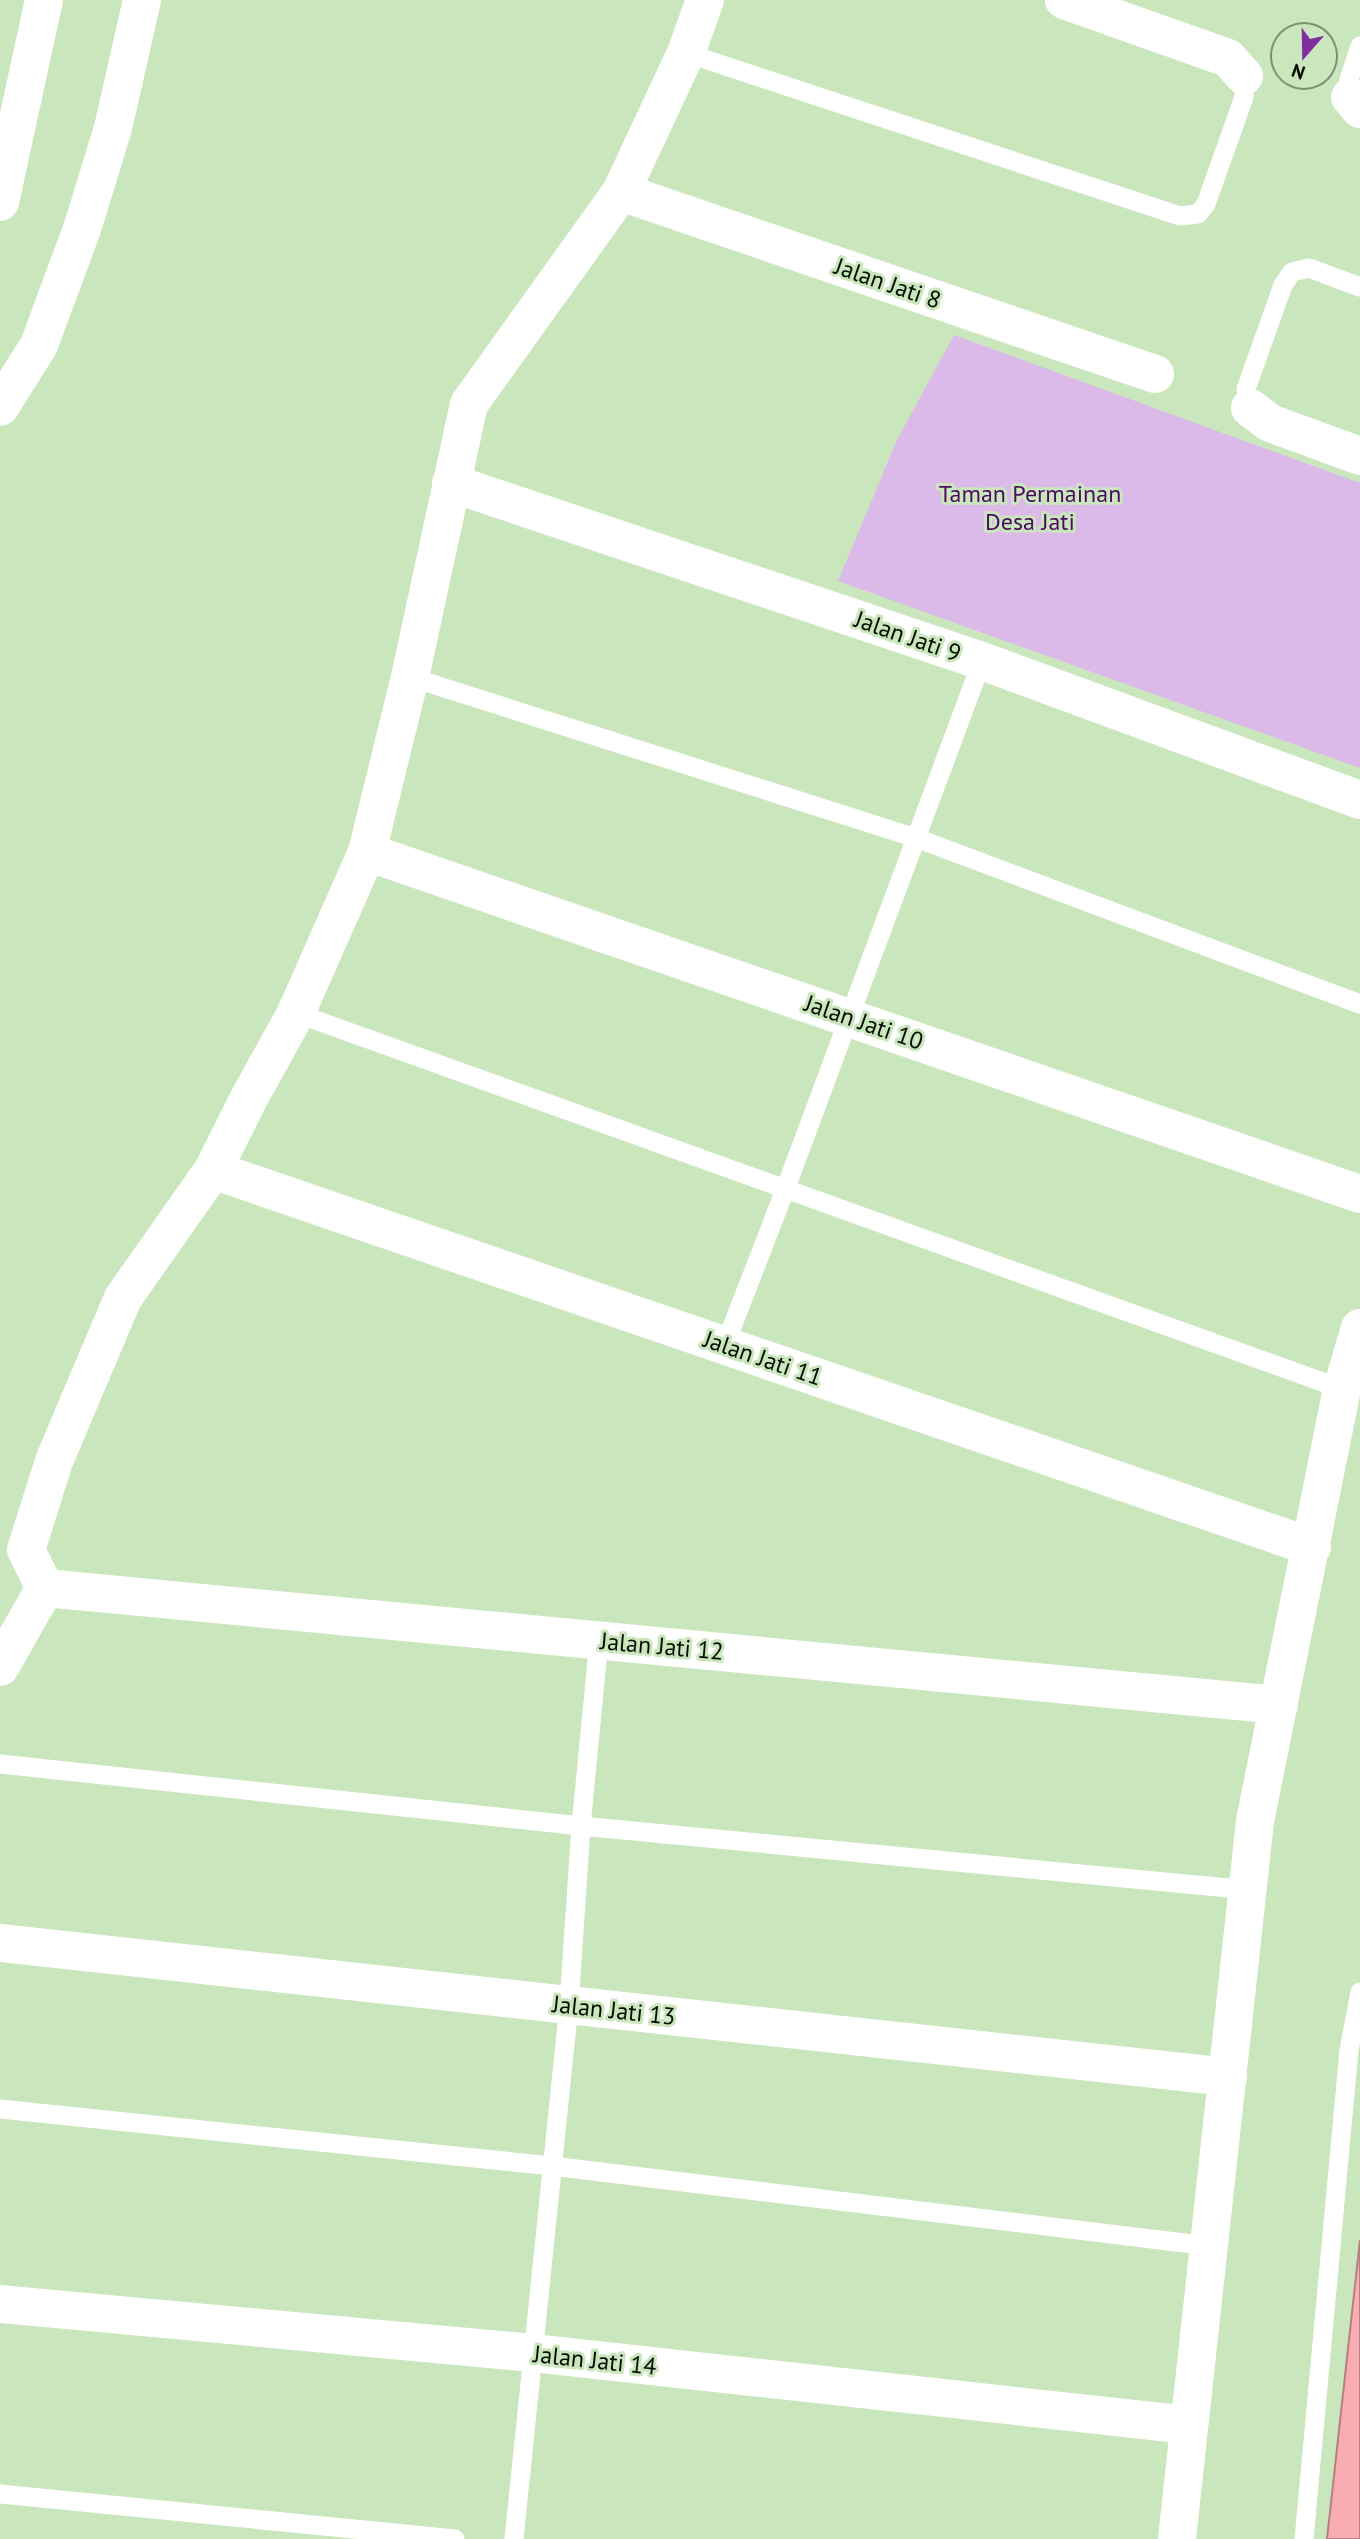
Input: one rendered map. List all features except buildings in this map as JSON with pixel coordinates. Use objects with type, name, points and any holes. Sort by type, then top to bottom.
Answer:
[{"type":"main road","points":[[0,202],[44,0]]},
{"type":"main road","points":[[0,407],[39,345],[83,226],[113,128],[142,0]]},
{"type":"main road","points":[[0,1668],[45,1588],[26,1550],[54,1461],[123,1298],[213,1171],[296,1013],[367,852],[410,677],[469,404],[621,192],[686,53],[705,0]]},
{"type":"main road","points":[[1064,0],[1228,58],[1244,76]]},
{"type":"main road","name":"Jalan Jati 8","points":[[621,192],[1156,374]]},
{"type":"main road","points":[[1250,408],[1270,423],[1360,456]]},
{"type":"main road","name":"Jalan Jati 9","points":[[451,483],[982,661],[1360,800]]},
{"type":"main road","name":"Jalan Jati 10","points":[[367,852],[1360,1194]]},
{"type":"main road","name":"Jalan Jati 11","points":[[213,1171],[1311,1547]]},
{"type":"main road","points":[[1177,2539],[1255,1821],[1342,1389],[1360,1328]]},
{"type":"main road","name":"Jalan Jati 12","points":[[45,1588],[1279,1705]]},
{"type":"main road","name":"Jalan Jati 13","points":[[0,1943],[1228,2077]]},
{"type":"main road","name":"Jalan Jati 14","points":[[0,2304],[533,2353],[1189,2425]]},
{"type":"lane","points":[[1355,103],[1349,79],[1360,46]]},
{"type":"lane","points":[[686,53],[1180,216],[1198,214],[1206,204],[1244,97],[1244,76]]},
{"type":"lane","points":[[1250,408],[1246,389],[1283,285],[1292,272],[1309,268],[1360,287]]},
{"type":"lane","points":[[725,1345],[982,661]]},
{"type":"lane","points":[[410,677],[916,838],[1360,1004]]},
{"type":"lane","points":[[296,1013],[1342,1389]]},
{"type":"lane","points":[[514,2539],[569,2005],[581,1826],[598,1640]]},
{"type":"lane","points":[[0,1764],[581,1826],[1248,1890]]},
{"type":"lane","points":[[1304,2539],[1349,2050],[1360,1992]]},
{"type":"lane","points":[[0,2109],[552,2166],[1209,2246]]},
{"type":"lane","points":[[0,2494],[455,2539]]},
{"type":"green space","name":"Taman Permainan Desa Jati","points":[[954,335],[1360,483],[1360,768],[838,581],[897,440]]}]
